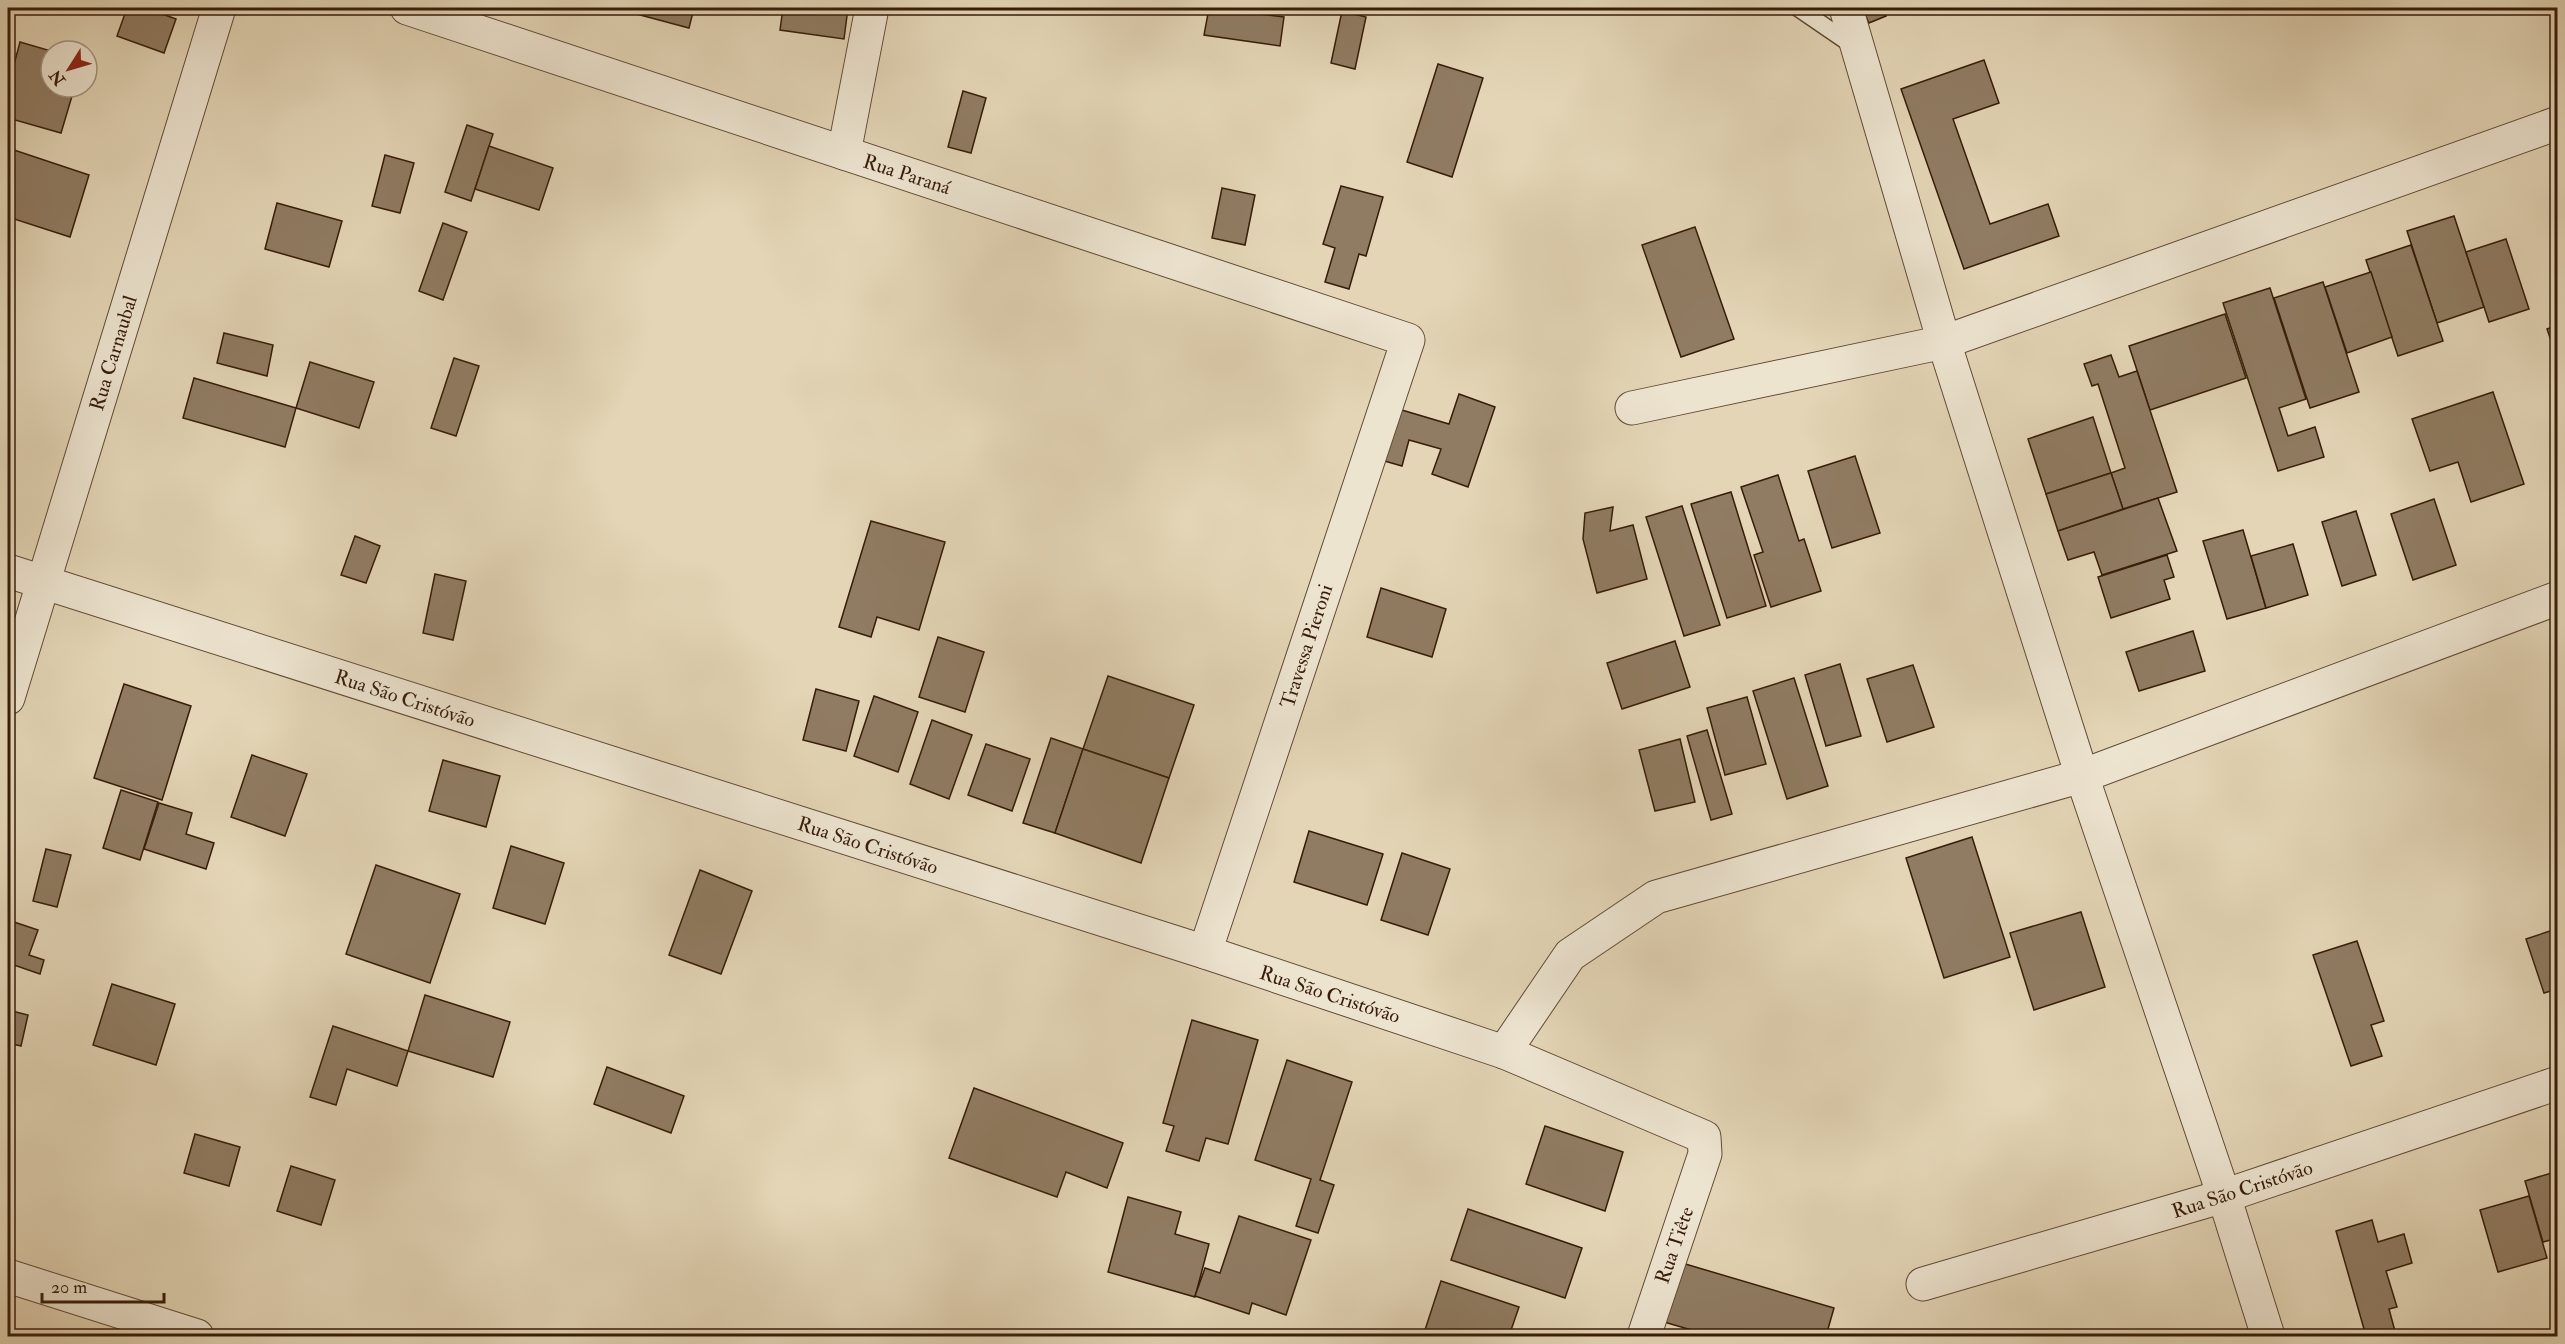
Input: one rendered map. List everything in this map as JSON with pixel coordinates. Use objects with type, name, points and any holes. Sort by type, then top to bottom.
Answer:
[{"type":"street","name":"Rua Carnaubal","points":[[8,698],[219,8]]},
{"type":"street","name":"Rua Paraná","points":[[407,8],[1408,340]]},
{"type":"street","points":[[844,153],[872,8]]},
{"type":"street","points":[[1846,8],[1944,342],[2082,776],[2224,1197],[2268,1336]]},
{"type":"street","points":[[1632,408],[1944,342],[2558,123]]},
{"type":"street","name":"Travessa Pieroni","points":[[1205,952],[1408,340]]},
{"type":"street","name":"Rua São Cristóvão","points":[[8,571],[1205,952],[1504,1052],[1704,1137],[1705,1154]]},
{"type":"street","points":[[1504,1052],[1570,955],[1656,897],[2082,776],[2558,598]]},
{"type":"street","name":"Rua São Cristóvão","points":[[1923,1284],[2224,1197],[2558,1083]]},
{"type":"street","name":"Rua Tiête","points":[[1644,1336],[1705,1154]]},
{"type":"street","points":[[8,1276],[197,1336]]},
{"type":"lane","points":[[1798,8],[1860,51]]},
{"type":"building","points":[[127,8],[146,8],[176,19],[164,53],[117,36]]},
{"type":"building","points":[[614,8],[694,8],[689,28]]},
{"type":"building","points":[[783,8],[848,8],[844,39],[780,30]]},
{"type":"building","points":[[1209,8],[1284,17],[1280,46],[1204,35]]},
{"type":"building","points":[[1862,8],[1882,8],[1886,16],[1869,23]]},
{"type":"building","points":[[1342,11],[1366,17],[1355,69],[1331,63]]},
{"type":"building","points":[[20,42],[39,48],[39,99],[71,99],[61,133],[8,118],[8,87]]},
{"type":"building","points":[[1984,60],[1999,103],[1953,119],[1990,224],[2048,204],[2059,236],[1964,269],[1901,89]]},
{"type":"building","points":[[1438,64],[1483,78],[1452,177],[1407,162]]},
{"type":"building","points":[[963,91],[986,98],[971,153],[948,147]]},
{"type":"building","points":[[467,125],[493,134],[471,201],[445,192]]},
{"type":"building","points":[[489,146],[553,168],[539,210],[475,189]]},
{"type":"building","points":[[11,149],[89,175],[70,237],[8,217],[8,161]]},
{"type":"building","points":[[385,155],[414,163],[400,213],[372,206]]},
{"type":"building","points":[[1341,186],[1383,197],[1366,256],[1359,254],[1349,289],[1325,282],[1335,248],[1323,244]]},
{"type":"building","points":[[1222,188],[1255,195],[1245,245],[1212,238]]},
{"type":"building","points":[[277,203],[342,221],[329,267],[265,249]]},
{"type":"building","points":[[2454,216],[2484,307],[2437,323],[2407,231]]},
{"type":"building","points":[[443,223],[467,232],[443,300],[419,291]]},
{"type":"building","points":[[1695,227],[1734,339],[1681,357],[1642,245]]},
{"type":"building","points":[[2506,239],[2529,309],[2489,322],[2466,252]]},
{"type":"building","points":[[2411,245],[2443,341],[2398,356],[2366,260]]},
{"type":"building","points":[[2371,272],[2392,337],[2347,353],[2325,287]]},
{"type":"building","points":[[2323,282],[2359,392],[2310,408],[2274,298]]},
{"type":"building","points":[[2270,288],[2306,399],[2279,408],[2288,436],[2315,427],[2324,457],[2278,471],[2223,303]]},
{"type":"building","points":[[2225,314],[2246,378],[2150,410],[2129,346]]},
{"type":"building","points":[[2558,325],[2558,361],[2547,329]]},
{"type":"building","points":[[224,333],[273,345],[267,376],[217,363]]},
{"type":"building","points":[[2111,355],[2119,377],[2137,371],[2177,492],[2123,509],[2111,473],[2125,468],[2098,384],[2092,386],[2084,364]]},
{"type":"building","points":[[454,358],[479,366],[456,436],[431,428]]},
{"type":"building","points":[[310,362],[374,382],[359,428],[296,408]]},
{"type":"building","points":[[194,378],[296,408],[285,447],[183,418]]},
{"type":"building","points":[[2493,392],[2524,484],[2471,502],[2458,462],[2430,471],[2412,419]]},
{"type":"building","points":[[1459,394],[1495,407],[1468,487],[1432,474],[1441,449],[1409,440],[1402,466],[1381,460],[1395,408],[1449,424]]},
{"type":"building","points":[[2093,417],[2111,473],[2046,494],[2028,439]]},
{"type":"building","points":[[1855,456],[1880,533],[1832,548],[1808,471]]},
{"type":"building","points":[[2111,473],[2123,509],[2058,531],[2046,494]]},
{"type":"building","points":[[1778,475],[1799,541],[1804,539],[1821,591],[1771,607],[1754,555],[1763,552],[1741,487]]},
{"type":"building","points":[[1731,492],[1766,606],[1727,618],[1691,504]]},
{"type":"building","points":[[2158,498],[2177,551],[2102,575],[2094,552],[2068,560],[2058,531]]},
{"type":"building","points":[[2434,499],[2456,565],[2413,580],[2391,514]]},
{"type":"building","points":[[1682,506],[1720,625],[1684,636],[1646,517]]},
{"type":"building","points":[[1613,507],[1610,531],[1633,525],[1647,579],[1597,593],[1583,539],[1585,513]]},
{"type":"building","points":[[2356,511],[2376,575],[2342,586],[2322,522]]},
{"type":"building","points":[[871,521],[945,542],[919,630],[877,617],[871,637],[839,627]]},
{"type":"building","points":[[2243,530],[2266,608],[2227,619],[2203,541]]},
{"type":"building","points":[[355,536],[380,546],[366,583],[341,575]]},
{"type":"building","points":[[2293,544],[2308,595],[2266,608],[2251,556]]},
{"type":"building","points":[[2167,555],[2174,577],[2164,580],[2170,599],[2111,618],[2098,577]]},
{"type":"building","points":[[435,574],[466,581],[453,640],[423,633]]},
{"type":"building","points":[[1381,588],[1446,609],[1432,657],[1367,637]]},
{"type":"building","points":[[2193,631],[2205,671],[2139,691],[2126,652]]},
{"type":"building","points":[[938,637],[984,652],[965,712],[919,697]]},
{"type":"building","points":[[1675,641],[1690,687],[1622,709],[1607,663]]},
{"type":"building","points":[[1840,664],[1861,736],[1826,746],[1805,675]]},
{"type":"building","points":[[1913,665],[1934,727],[1887,742],[1867,679]]},
{"type":"building","points":[[1108,676],[1194,705],[1169,778],[1083,749]]},
{"type":"building","points":[[1794,678],[1828,786],[1787,799],[1753,691]]},
{"type":"building","points":[[124,684],[191,706],[162,800],[94,778]]},
{"type":"building","points":[[816,689],[859,701],[846,751],[803,740]]},
{"type":"building","points":[[874,696],[918,712],[898,772],[854,756]]},
{"type":"building","points":[[1747,697],[1766,764],[1725,775],[1707,708]]},
{"type":"building","points":[[932,720],[972,735],[949,799],[910,784]]},
{"type":"building","points":[[1707,730],[1732,814],[1711,820],[1687,736]]},
{"type":"building","points":[[1051,738],[1083,749],[1055,833],[1023,823]]},
{"type":"building","points":[[1680,739],[1695,802],[1655,811],[1639,750]]},
{"type":"building","points":[[986,744],[1030,759],[1012,811],[968,795]]},
{"type":"building","points":[[1083,749],[1169,778],[1141,863],[1055,833]]},
{"type":"building","points":[[252,755],[307,774],[285,836],[231,817]]},
{"type":"building","points":[[443,760],[500,776],[486,827],[429,811]]},
{"type":"building","points":[[121,790],[158,802],[140,860],[103,848]]},
{"type":"building","points":[[159,803],[192,813],[186,834],[214,843],[206,869],[144,849]]},
{"type":"building","points":[[1309,831],[1383,854],[1367,905],[1294,882]]},
{"type":"building","points":[[1972,837],[2010,957],[1944,978],[1906,858]]},
{"type":"building","points":[[511,846],[564,863],[545,924],[493,908]]},
{"type":"building","points":[[46,849],[71,855],[57,907],[33,901]]},
{"type":"building","points":[[1402,853],[1450,869],[1428,935],[1381,920]]},
{"type":"building","points":[[376,865],[460,894],[430,983],[346,954]]},
{"type":"building","points":[[700,870],[752,891],[721,974],[669,955]]},
{"type":"building","points":[[2081,912],[2105,987],[2034,1010],[2010,933]]},
{"type":"building","points":[[8,920],[38,930],[29,955],[44,960],[40,974],[8,963]]},
{"type":"building","points":[[2553,930],[2558,944],[2558,989],[2544,993],[2526,939]]},
{"type":"building","points":[[2357,941],[2384,1021],[2371,1025],[2382,1056],[2351,1066],[2313,955]]},
{"type":"building","points":[[112,984],[175,1004],[156,1065],[93,1045]]},
{"type":"building","points":[[425,995],[510,1022],[493,1077],[408,1051]]},
{"type":"building","points":[[8,1010],[28,1015],[21,1046],[8,1043]]},
{"type":"building","points":[[1192,1020],[1258,1040],[1228,1144],[1206,1138],[1199,1161],[1166,1151],[1174,1126],[1163,1123]]},
{"type":"building","points":[[333,1026],[408,1051],[397,1086],[347,1069],[336,1105],[310,1097]]},
{"type":"building","points":[[1287,1060],[1352,1082],[1320,1180],[1334,1185],[1318,1233],[1296,1226],[1311,1179],[1255,1160]]},
{"type":"building","points":[[607,1067],[684,1096],[671,1133],[594,1104]]},
{"type":"building","points":[[974,1088],[1123,1143],[1107,1188],[1066,1172],[1057,1197],[949,1158]]},
{"type":"building","points":[[1545,1126],[1623,1152],[1605,1211],[1526,1184]]},
{"type":"building","points":[[195,1134],[240,1147],[229,1186],[184,1173]]},
{"type":"building","points":[[291,1166],[335,1180],[321,1225],[277,1211]]},
{"type":"building","points":[[2558,1171],[2558,1238],[2543,1242],[2525,1181]]},
{"type":"building","points":[[2529,1196],[2547,1258],[2498,1272],[2480,1210]]},
{"type":"building","points":[[1128,1197],[1181,1212],[1175,1234],[1209,1244],[1195,1297],[1108,1272]]},
{"type":"building","points":[[1468,1209],[1582,1248],[1565,1298],[1451,1260]]},
{"type":"building","points":[[1239,1216],[1311,1240],[1286,1315],[1252,1303],[1249,1314],[1195,1296],[1205,1268],[1220,1273]]},
{"type":"building","points":[[2372,1220],[2378,1242],[2404,1234],[2412,1263],[2386,1271],[2397,1307],[2389,1309],[2396,1335],[2391,1336],[2366,1336],[2336,1231]]},
{"type":"building","points":[[1682,1263],[1834,1308],[1826,1336],[1712,1336],[1664,1322]]},
{"type":"building","points":[[1441,1281],[1519,1307],[1509,1336],[1423,1336]]}]
